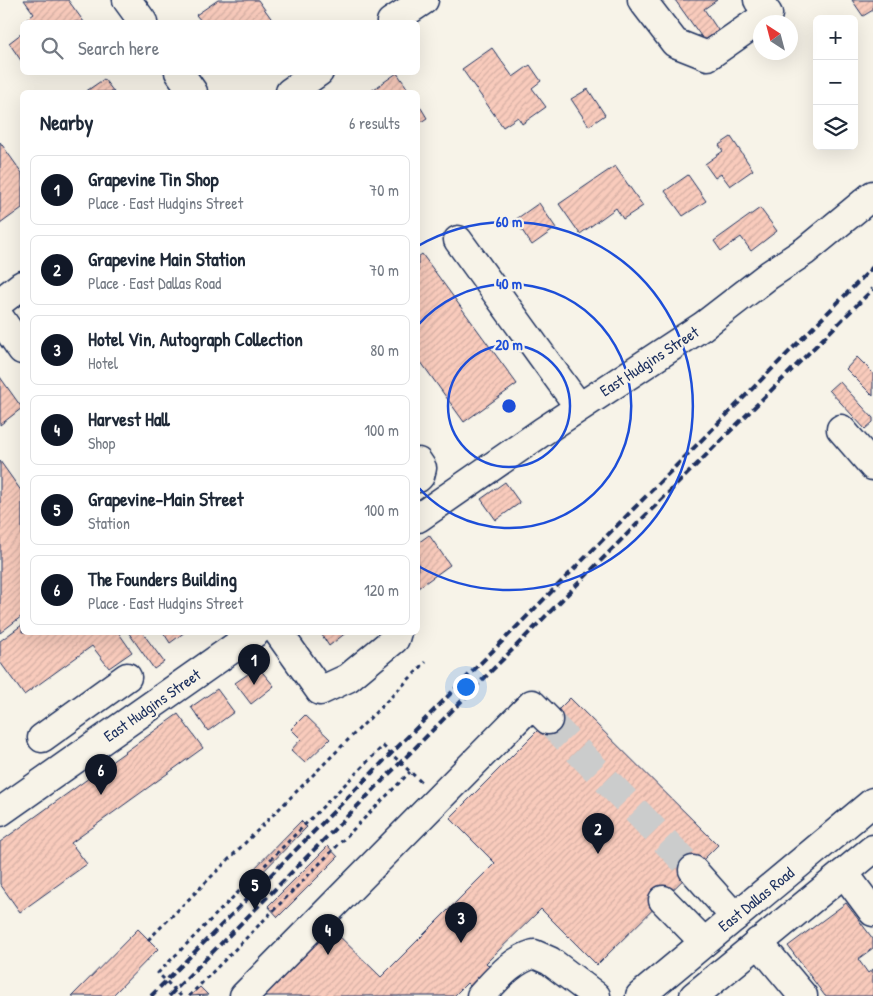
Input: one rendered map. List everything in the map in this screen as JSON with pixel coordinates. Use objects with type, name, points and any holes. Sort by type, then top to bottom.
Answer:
[{"type":"street","points":[[127,0],[142,20]]},
{"type":"street","points":[[394,20],[424,0]]},
{"type":"street","points":[[642,0],[675,43],[708,56],[768,14],[758,0]]},
{"type":"street","points":[[181,75],[192,90]]},
{"type":"street","points":[[293,90],[315,75]]},
{"type":"street","name":"East Hudgins Street","points":[[420,517],[579,407],[704,326],[769,275],[805,251],[873,195]]},
{"type":"street","points":[[458,240],[579,407]]},
{"type":"street","points":[[0,302],[20,287]]},
{"type":"street","points":[[0,318],[20,347]]},
{"type":"street","points":[[841,429],[869,451]]},
{"type":"street","name":"East Hudgins Street","points":[[0,812],[252,635]]},
{"type":"street","points":[[280,635],[320,691],[348,678],[395,639],[396,635]]},
{"type":"street","points":[[42,738],[127,677]]},
{"type":"street","points":[[244,996],[532,704],[548,720]]},
{"type":"street","points":[[82,709],[103,739]]},
{"type":"street","name":"East Dallas Road","points":[[640,996],[873,802]]},
{"type":"street","points":[[694,996],[873,849]]},
{"type":"street","points":[[693,870],[758,942],[803,996]]},
{"type":"street","points":[[844,873],[873,912]]},
{"type":"street","points":[[663,900],[727,969]]},
{"type":"street","points":[[481,996],[510,966],[521,958],[534,954],[550,961],[565,988],[596,996]]},
{"type":"path","points":[[148,940],[426,662]]},
{"type":"path","points":[[181,996],[158,973],[383,746],[426,788]]},
{"type":"path","points":[[189,996],[410,772]]},
{"type":"building","points":[[24,0],[68,0],[83,20],[26,20],[34,14]]},
{"type":"building","points":[[218,0],[258,0],[272,20],[200,20],[196,15]]},
{"type":"building","points":[[675,0],[717,0],[704,9],[720,33],[706,43]]},
{"type":"building","points":[[852,0],[873,0],[873,10],[863,16]]},
{"type":"building","points":[[20,35],[20,59],[9,43]]},
{"type":"building","points":[[492,48],[513,77],[530,65],[541,81],[532,88],[546,107],[522,124],[518,117],[503,127],[462,69]]},
{"type":"building","points":[[394,75],[398,75],[409,90],[372,90]]},
{"type":"building","points":[[104,79],[112,90],[88,90]]},
{"type":"building","points":[[588,89],[605,115],[589,126],[571,99]]},
{"type":"building","points":[[420,106],[427,118],[420,123]]},
{"type":"building","points":[[731,137],[753,170],[730,186],[721,174],[715,178],[705,164],[723,151],[719,145]]},
{"type":"building","points":[[0,142],[20,170],[20,209],[0,224]]},
{"type":"building","points":[[615,166],[643,206],[623,219],[616,208],[580,234],[559,204]]},
{"type":"building","points":[[688,175],[706,201],[683,216],[665,191]]},
{"type":"building","points":[[539,203],[556,228],[532,245],[515,220]]},
{"type":"building","points":[[760,208],[777,231],[751,251],[741,237],[721,251],[714,241]]},
{"type":"building","points":[[422,254],[517,384],[464,422],[420,361],[420,256]]},
{"type":"building","points":[[857,357],[873,373],[873,396],[846,369]]},
{"type":"building","points":[[0,377],[20,405],[20,410],[0,425]]},
{"type":"building","points":[[839,381],[873,418],[873,422],[865,429],[829,390]]},
{"type":"building","points":[[0,461],[20,489],[20,618],[0,633]]},
{"type":"building","points":[[505,482],[520,503],[496,520],[481,499]]},
{"type":"building","points":[[429,535],[450,565],[420,587],[420,542]]},
{"type":"building","points":[[20,626],[20,635],[120,635],[132,652],[109,668],[92,646],[24,695],[0,662],[0,641]]},
{"type":"building","points":[[130,635],[144,635],[164,662],[154,669]]},
{"type":"building","points":[[165,635],[181,635],[170,643]]},
{"type":"building","points":[[322,635],[343,635],[329,646]]},
{"type":"building","points":[[258,667],[274,686],[251,704],[235,683]]},
{"type":"building","points":[[217,689],[234,712],[208,731],[191,707]]},
{"type":"building","points":[[570,698],[718,845],[597,965],[541,909],[486,963],[498,974],[478,994],[467,983],[454,996],[257,996],[328,925],[381,977],[495,863],[450,818]]},
{"type":"building","points":[[178,714],[203,748],[71,843],[87,864],[20,912],[0,884],[0,842]]},
{"type":"building","points":[[305,715],[330,739],[305,763],[291,750],[301,739],[291,729]]},
{"type":"building","points":[[301,821],[307,827],[248,887],[242,881]]},
{"type":"building","points":[[328,846],[338,857],[278,917],[268,906]]},
{"type":"building","points":[[846,903],[873,939],[873,948],[858,959],[868,973],[873,969],[873,996],[825,996],[788,946]]},
{"type":"building","points":[[138,929],[158,949],[112,996],[72,996]]},
{"type":"building","points":[[200,987],[208,995],[190,996]]},
{"type":"tunnel","points":[[548,720],[693,870]]},
{"type":"railway","points":[[151,996],[873,267]]},
{"type":"railway","points":[[169,996],[873,289]]},
{"type":"place","name":"Grapevine Tin Shop","points":[[254,685]]},
{"type":"place","name":"The Founders Building","points":[[101,795]]},
{"type":"place","name":"Grapevine Main Station","points":[[598,854]]},
{"type":"place","name":"Grapevine-Main Street","points":[[255,910]]},
{"type":"place","name":"Hotel Vin, Autograph Collection","points":[[461,943]]},
{"type":"place","name":"Harvest Hall","points":[[328,955]]}]
